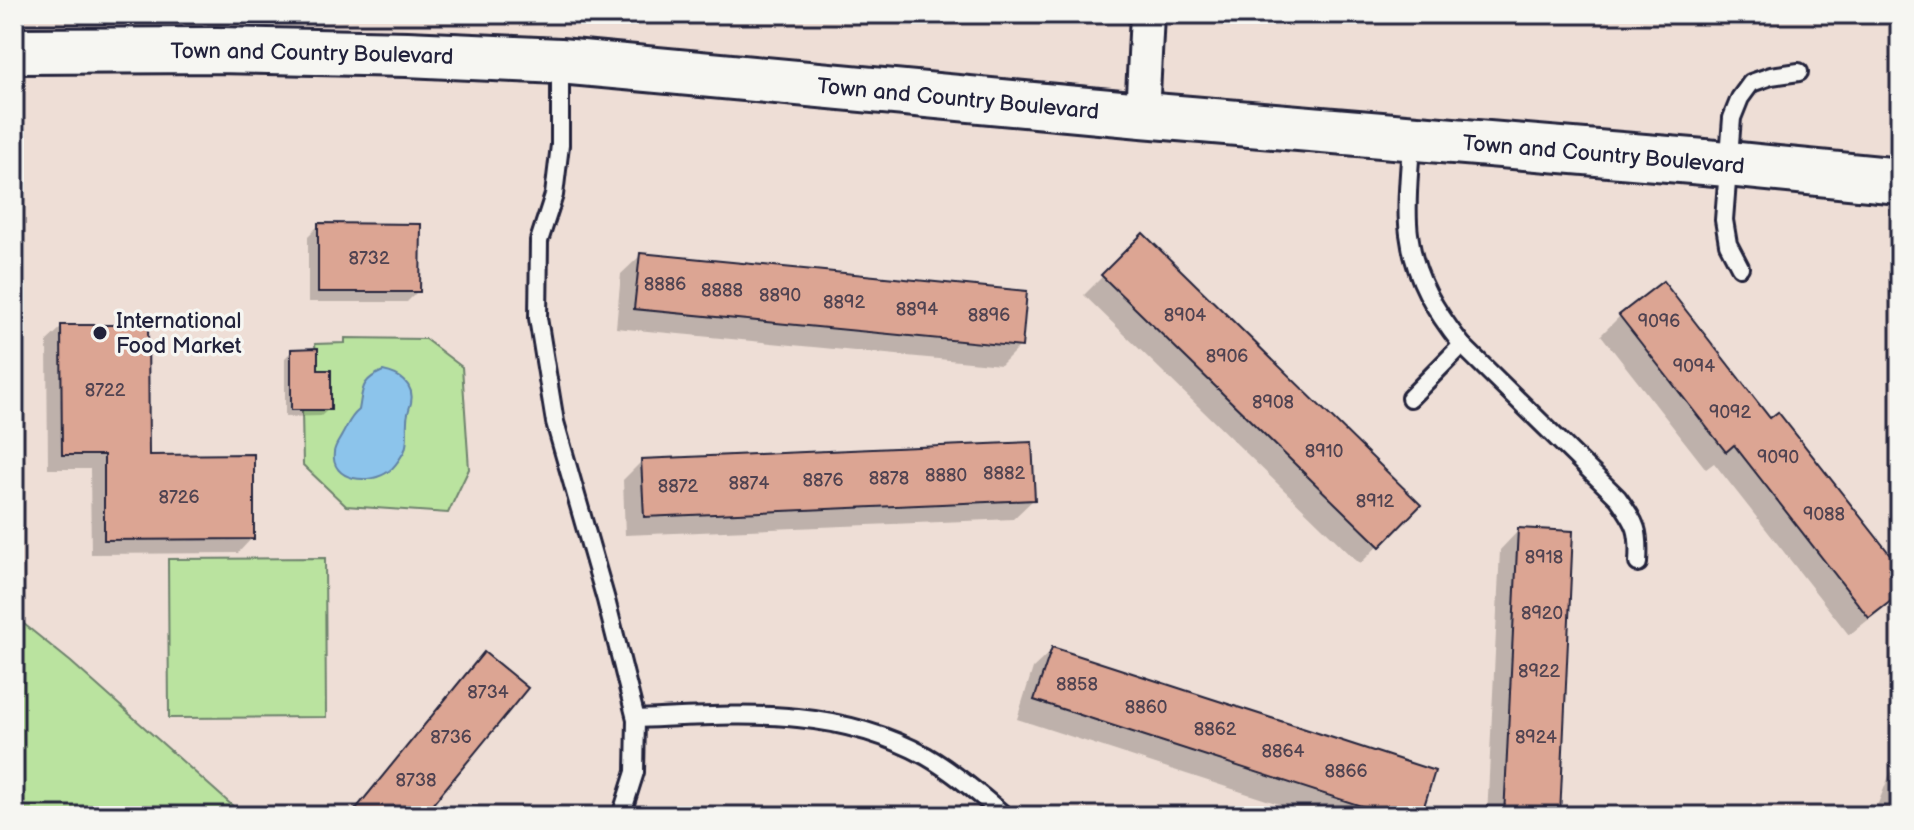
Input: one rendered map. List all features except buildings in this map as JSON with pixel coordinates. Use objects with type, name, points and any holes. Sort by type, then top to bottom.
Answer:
[{"type":"street","points":[[1142,115],[1147,14]]},
{"type":"street","name":"Town and Country Boulevard","points":[[14,51],[233,50],[560,61],[1900,181]]},
{"type":"lane","points":[[560,61],[560,145],[554,195],[539,241],[538,318],[555,422],[636,719],[635,772],[621,816]]},
{"type":"lane","points":[[1740,267],[1728,244],[1724,220],[1732,118],[1740,98],[1751,83],[1799,72]]},
{"type":"lane","points":[[1411,139],[1409,234],[1416,267],[1429,298],[1462,345],[1618,498],[1634,522],[1639,541],[1638,563]]},
{"type":"lane","points":[[1410,398],[1462,345]]},
{"type":"lane","points":[[636,719],[764,715],[805,718],[867,730],[927,757],[980,794],[1005,816]]},
{"type":"green space","points":[[345,338],[425,339],[462,367],[469,469],[448,513],[346,506],[303,465],[302,410],[330,410],[331,370],[318,370],[315,344],[345,343]]},
{"type":"green space","points":[[325,558],[326,717],[169,718],[168,559]]},
{"type":"green space","points":[[14,616],[71,662],[235,808],[231,816],[14,816]]},
{"type":"water","points":[[383,371],[400,377],[411,390],[406,448],[389,471],[372,478],[353,478],[338,470],[334,462],[335,450],[359,410],[366,382]]},
{"type":"place","name":"International Food Market","points":[[100,333]]}]
